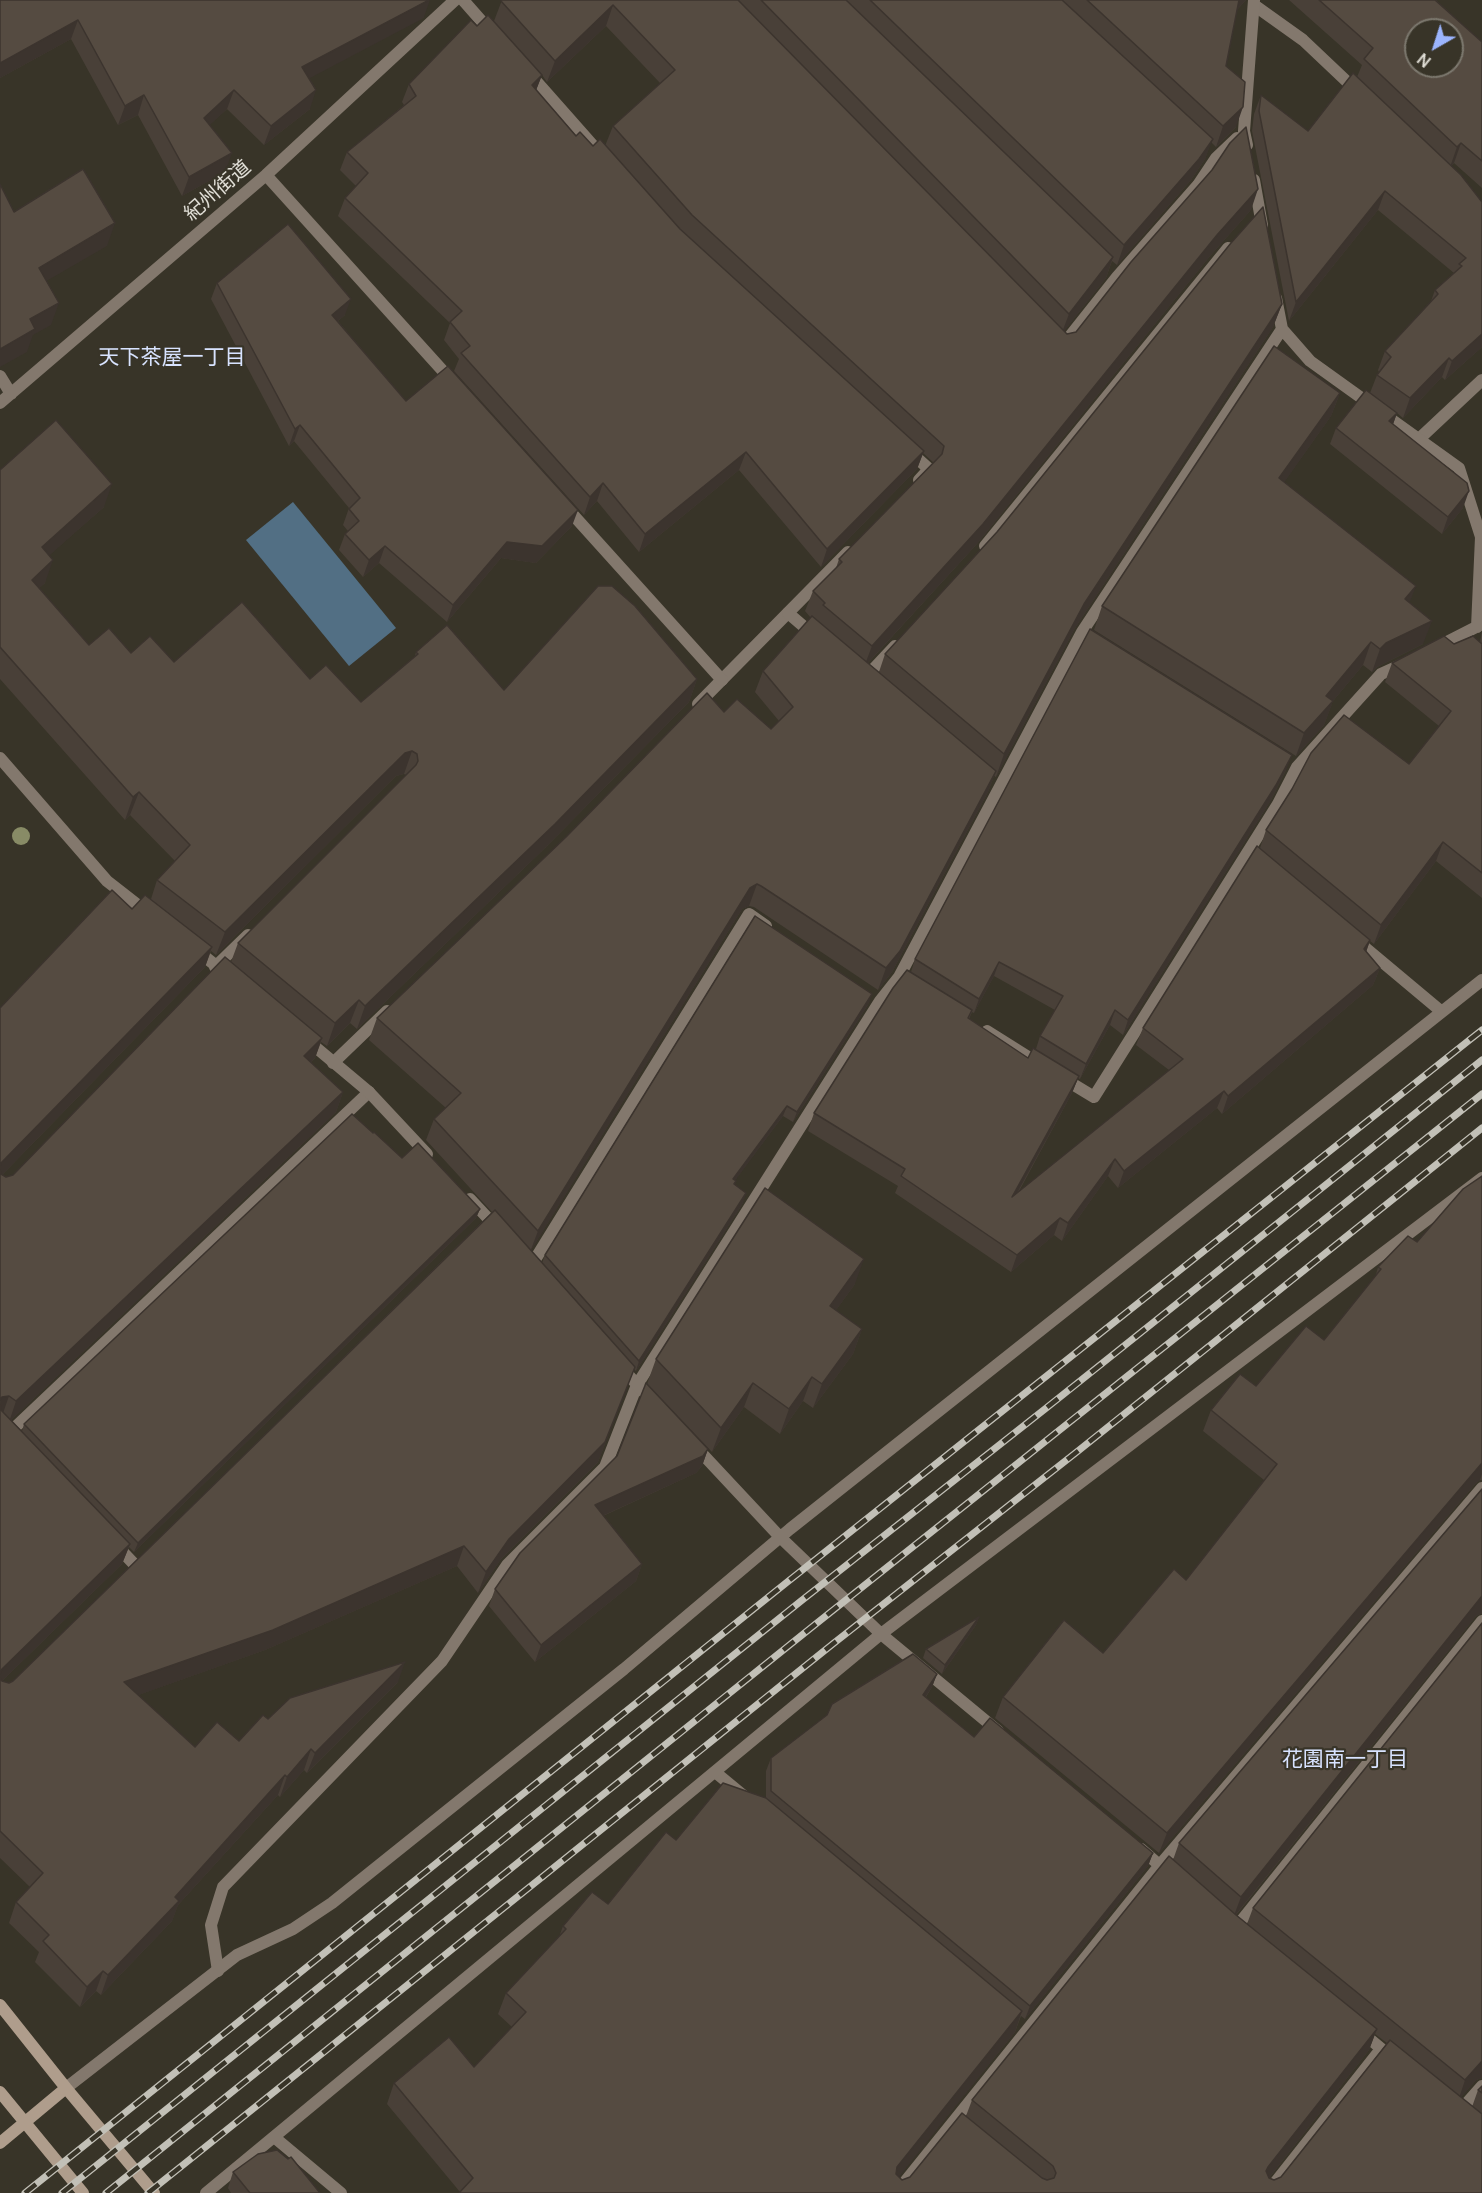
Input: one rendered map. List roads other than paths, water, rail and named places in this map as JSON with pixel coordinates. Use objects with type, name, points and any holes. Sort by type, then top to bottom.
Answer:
[{"type":"street","name":"紀州街道","points":[[0,403],[266,176],[455,0]]},
{"type":"street","points":[[463,0],[503,45]]},
{"type":"street","points":[[1254,2],[1303,40],[1371,104]]},
{"type":"street","points":[[1254,2],[1244,131],[1250,160],[1256,216],[1264,235]]},
{"type":"street","points":[[519,62],[615,170]]},
{"type":"street","points":[[1053,339],[1062,347],[1113,273],[1198,185],[1212,154],[1244,131]]},
{"type":"street","points":[[266,176],[458,388]]},
{"type":"street","points":[[975,558],[1238,236]]},
{"type":"street","points":[[977,1025],[1094,1097],[1253,855],[1278,804],[1292,764],[1381,674],[1479,626],[1481,537],[1459,468],[1310,361],[1282,329],[1273,282]]},
{"type":"street","points":[[218,1971],[211,1924],[223,1887],[442,1661],[507,1565],[605,1467],[637,1385],[875,998],[904,980],[994,787],[1086,635],[1282,329]]},
{"type":"street","points":[[0,376],[11,394]]},
{"type":"street","points":[[1419,439],[1482,380]]},
{"type":"street","points":[[895,438],[929,469],[913,486]]},
{"type":"street","points":[[554,494],[722,680]]},
{"type":"street","points":[[690,713],[855,546]]},
{"type":"street","points":[[788,614],[822,642]]},
{"type":"street","points":[[866,678],[904,635]]},
{"type":"street","points":[[0,758],[107,881],[162,923]]},
{"type":"street","points":[[531,1266],[749,914],[777,933]]},
{"type":"street","points":[[213,970],[259,924]]},
{"type":"street","points":[[1350,935],[1442,1012]]},
{"type":"street","points":[[189,945],[213,970],[235,981]]},
{"type":"street","points":[[0,2143],[66,2088],[237,1955],[293,1929],[332,1903],[624,1669],[780,1536],[1482,980]]},
{"type":"street","points":[[333,1063],[392,1006]]},
{"type":"street","points":[[297,1033],[369,1092],[432,1159]]},
{"type":"street","points":[[0,1424],[14,1438],[369,1092]]},
{"type":"street","points":[[206,2193],[881,1634],[1482,1178]]},
{"type":"street","points":[[464,1193],[483,1222],[502,1234]]},
{"type":"street","points":[[614,1359],[661,1410]]},
{"type":"street","points":[[685,1435],[780,1536],[881,1634],[1007,1738]]},
{"type":"street","points":[[896,2193],[957,2125],[1021,2027],[1482,1488]]},
{"type":"street","points":[[109,1538],[134,1564]]},
{"type":"street","points":[[1234,1930],[1482,1621]]},
{"type":"street","points":[[715,1772],[752,1803]]},
{"type":"street","points":[[1133,1842],[1184,1886]]},
{"type":"street","points":[[0,2005],[154,2193]]},
{"type":"street","points":[[1354,2026],[1407,2070]]},
{"type":"street","points":[[1267,2193],[1381,2049]]},
{"type":"street","points":[[1459,2112],[1482,2086]]},
{"type":"street","points":[[0,2092],[83,2193]]},
{"type":"street","points":[[274,2137],[340,2193]]},
{"type":"water","points":[[293,502],[396,628],[349,666],[246,540]]},
{"type":"railway","points":[[25,2193],[786,1583],[1482,1030]]},
{"type":"railway","points":[[62,2193],[801,1601],[1482,1060]]},
{"type":"railway","points":[[106,2193],[1482,1094]]},
{"type":"railway","points":[[148,2193],[834,1643],[1482,1128]]},
{"type":"district","name":"天下茶屋一丁目","points":[[172,358]]},
{"type":"district","name":"花園南一丁目","points":[[1345,1760]]}]
